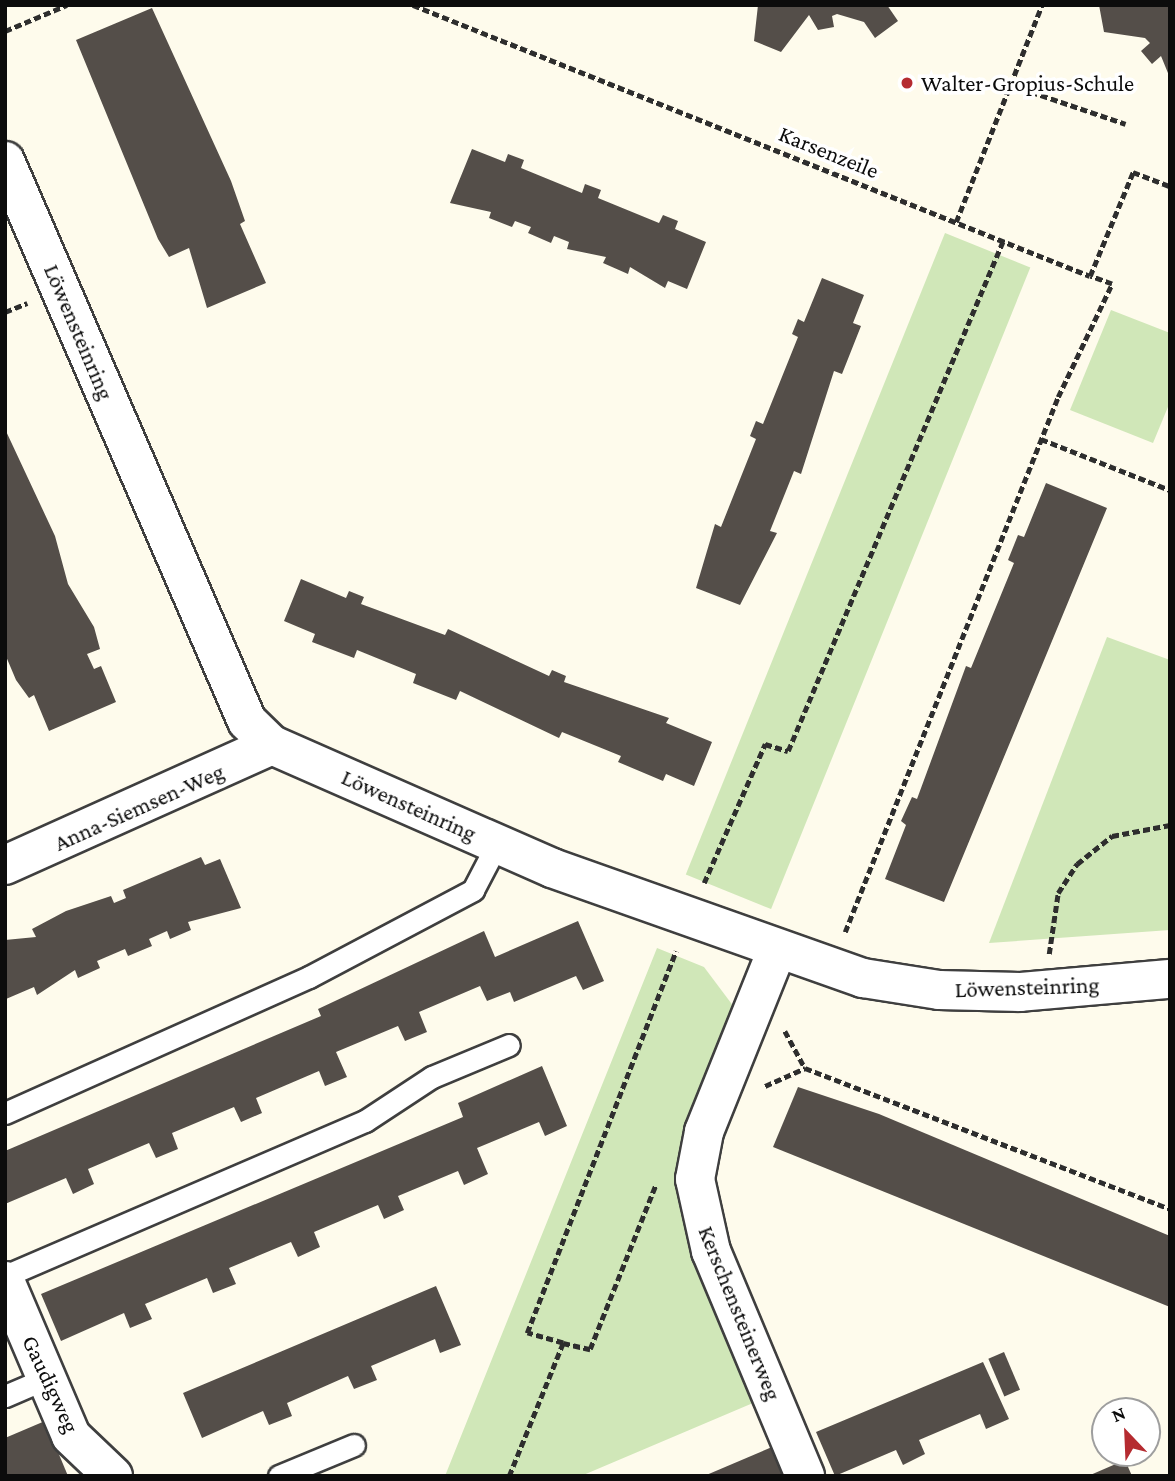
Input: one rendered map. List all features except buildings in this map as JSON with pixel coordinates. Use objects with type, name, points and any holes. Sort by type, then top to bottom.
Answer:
[{"type":"street","name":"Löwensteinring","points":[[5,162],[247,721],[272,745],[497,844],[777,950],[863,978],[939,990],[1020,992],[1170,979]]},
{"type":"street","name":"Anna-Siemsen-Weg","points":[[5,865],[272,745]]},
{"type":"street","name":"Kerschensteinerweg","points":[[777,950],[698,1162],[695,1179],[711,1251],[805,1476]]},
{"type":"street","name":"Gaudigweg","points":[[5,1281],[71,1436],[113,1476]]},
{"type":"lane","points":[[5,1113],[309,977],[473,890],[497,844]]},
{"type":"lane","points":[[5,1276],[365,1121],[432,1077],[509,1045]]},
{"type":"lane","points":[[5,1396],[47,1378]]},
{"type":"lane","points":[[279,1476],[354,1445]]},
{"type":"path","points":[[5,31],[67,5]]},
{"type":"path","name":"Karsenzeile","points":[[413,5],[1090,276]]},
{"type":"path","points":[[956,222],[1042,5]]},
{"type":"path","points":[[1011,85],[1126,124]]},
{"type":"path","points":[[842,940],[1041,439],[1112,284],[1090,276],[1133,172],[1170,186]]},
{"type":"path","points":[[701,890],[765,744],[789,751],[1003,241]]},
{"type":"path","points":[[5,312],[30,302]]},
{"type":"path","points":[[1041,439],[1170,490]]},
{"type":"path","points":[[1049,958],[1058,893],[1077,864],[1112,836],[1170,825]]},
{"type":"path","points":[[677,949],[527,1333],[590,1349],[657,1182],[698,1162]]},
{"type":"path","points":[[782,1027],[805,1068],[1170,1209]]},
{"type":"path","points":[[756,1090],[805,1068]]},
{"type":"path","points":[[509,1476],[563,1343]]},
{"type":"green space","points":[[945,233],[1030,267],[771,909],[686,875]]},
{"type":"green space","points":[[1111,310],[1170,333],[1170,402],[1153,443],[1070,410]]},
{"type":"green space","points":[[1107,637],[1170,660],[1170,930],[989,943]]},
{"type":"green space","points":[[657,948],[704,967],[734,1007],[687,1120],[679,1191],[694,1265],[753,1403],[581,1476],[445,1476]]},
{"type":"place","name":"Walter-Gropius-Schule","points":[[907,83]]}]
